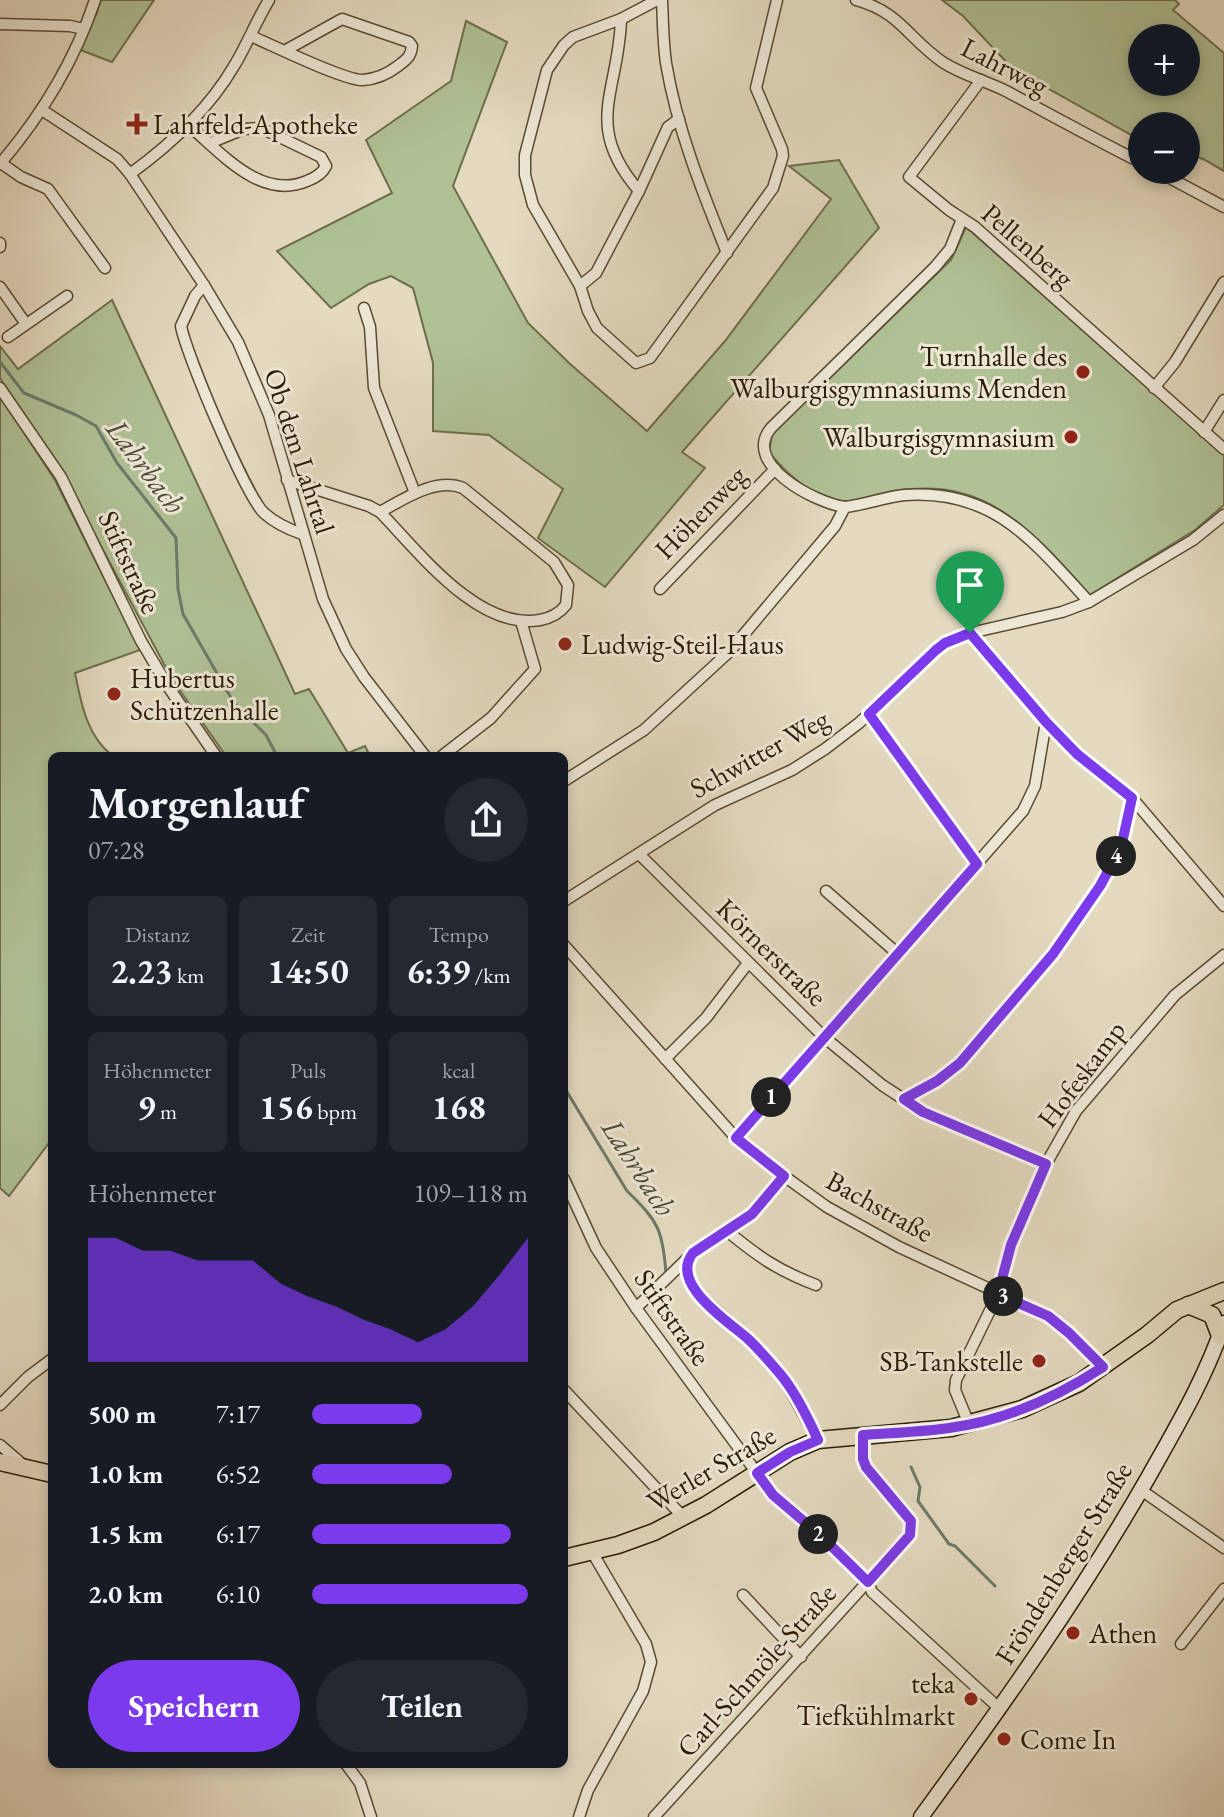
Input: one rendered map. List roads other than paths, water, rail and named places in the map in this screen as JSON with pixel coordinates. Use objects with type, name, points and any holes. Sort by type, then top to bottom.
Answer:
[{"type":"main road","name":"Werler Straße","points":[[568,1557],[635,1540],[684,1518],[790,1452],[818,1440],[951,1428],[1034,1404],[1079,1383],[1177,1310],[1224,1291]]},
{"type":"main road","points":[[1188,1305],[1224,1309]]},
{"type":"main road","points":[[1188,1305],[1212,1315],[1223,1331]]},
{"type":"main road","name":"Fröndenberger Straße","points":[[921,1817],[1081,1591],[1194,1394],[1223,1331]]},
{"type":"main road","points":[[0,1462],[48,1473]]},
{"type":"street","points":[[95,0],[84,29],[42,110],[2,157],[21,177],[48,189],[105,268]]},
{"type":"street","points":[[130,174],[167,146],[188,125],[232,69],[269,0]]},
{"type":"street","points":[[727,253],[693,170],[679,119],[666,61],[659,0],[621,19],[573,37],[564,45],[547,70],[525,155],[525,175],[533,205],[580,286],[597,328],[636,363],[650,358],[727,253],[773,188],[782,149],[756,88],[777,0]]},
{"type":"street","name":"Lahrweg","points":[[856,0],[881,8],[943,62],[1128,156]]},
{"type":"street","points":[[251,36],[345,77],[364,80],[396,68],[409,57],[412,46],[409,42],[342,19],[286,50]]},
{"type":"street","points":[[621,19],[606,126],[615,157],[639,191]]},
{"type":"street","points":[[0,24],[84,29]]},
{"type":"street","name":"Pellenberg","points":[[981,80],[909,177],[975,227],[1224,449]]},
{"type":"street","name":"Ob dem Lahrtal","points":[[42,110],[117,159],[231,328],[269,415],[323,599],[346,649],[364,677],[422,752]]},
{"type":"street","points":[[580,286],[596,273],[668,127],[679,119]]},
{"type":"street","points":[[188,125],[210,143],[248,174],[276,186],[298,185],[313,179],[326,166],[321,157],[261,128],[244,129],[210,143]]},
{"type":"street","points":[[1181,184],[1224,207]]},
{"type":"street","points":[[962,219],[950,249],[935,267],[767,432],[764,448],[775,469],[808,495],[833,506],[845,507],[889,497],[936,494],[979,504],[1023,533],[1089,602]]},
{"type":"street","points":[[1154,388],[1175,362],[1224,282]]},
{"type":"street","points":[[204,285],[195,296],[181,326],[207,399],[260,509],[285,528],[302,534]]},
{"type":"street","points":[[0,287],[26,324]]},
{"type":"street","points":[[8,337],[67,296]]},
{"type":"street","points":[[364,308],[370,327],[374,388],[415,493]]},
{"type":"street","name":"Stiftstraße","points":[[0,388],[68,489],[141,641],[213,752]]},
{"type":"street","points":[[1204,432],[1224,400]]},
{"type":"street","name":"Höhenweg","points":[[660,589],[775,469]]},
{"type":"street","points":[[287,480],[380,512],[460,593],[491,611],[521,621],[534,621],[554,616],[566,605],[569,593],[564,576],[554,562],[463,488],[447,485],[415,493],[380,512]]},
{"type":"street","points":[[568,778],[644,730],[729,652],[835,526],[845,507]]},
{"type":"street","name":"Schwitter Weg","points":[[568,898],[715,805],[792,770],[816,755],[869,714],[945,643],[970,633],[1062,612],[1089,602],[1193,540],[1224,515]]},
{"type":"street","points":[[447,752],[491,718],[535,669],[521,621]]},
{"type":"street","points":[[970,633],[1077,754],[1132,798],[1224,906]]},
{"type":"street","points":[[869,714],[977,864]]},
{"type":"street","points":[[736,1138],[1014,823],[1029,800],[1039,770],[1046,722]]},
{"type":"street","points":[[904,1099],[937,1081],[960,1063],[1053,954],[1100,886],[1117,855],[1132,798]]},
{"type":"street","name":"Körnerstraße","points":[[639,854],[824,1037],[882,1085],[923,1112],[1046,1164]]},
{"type":"street","points":[[826,891],[898,954]]},
{"type":"street","name":"Bachstraße","points":[[568,950],[736,1138],[784,1176],[827,1207],[899,1247],[1048,1316],[1103,1367]]},
{"type":"street","name":"Hofeskamp","points":[[969,1424],[955,1390],[956,1380],[998,1294],[1011,1245],[1046,1164],[1076,1111],[1142,1030],[1175,995],[1224,955]]},
{"type":"street","points":[[665,1059],[706,1018],[748,963]]},
{"type":"street","points":[[636,1308],[693,1253],[752,1214],[784,1176]]},
{"type":"street","name":"Stiftstraße","points":[[568,1188],[596,1248],[636,1308],[773,1495],[820,1535],[868,1582],[872,1592],[1000,1709]]},
{"type":"street","points":[[727,1231],[765,1262],[816,1285]]},
{"type":"street","points":[[687,1260],[686,1270],[697,1293],[749,1340],[783,1377],[818,1440]]},
{"type":"street","points":[[3,1404],[28,1377],[48,1362]]},
{"type":"street","points":[[568,1394],[684,1518]]},
{"type":"street","name":"Carl-Schmöle-Straße","points":[[654,1817],[910,1535],[911,1521],[866,1467],[863,1435]]},
{"type":"street","points":[[0,1445],[24,1466]]},
{"type":"street","points":[[1141,1490],[1224,1548]]},
{"type":"street","points":[[579,1817],[588,1790],[643,1691],[651,1662],[646,1644],[592,1552]]},
{"type":"street","points":[[1181,1644],[1224,1589]]},
{"type":"street","points":[[743,1595],[801,1657]]},
{"type":"street","points":[[349,1768],[360,1783],[371,1817]]},
{"type":"waterway","name":"Lahrbach","points":[[0,362],[24,393],[96,426],[117,463],[176,538],[178,589],[183,614],[234,703],[266,735],[275,752]]},
{"type":"waterway","name":"Lahrbach","points":[[568,1094],[627,1191],[646,1210],[657,1227],[666,1274]]},
{"type":"waterway","name":"Lahrbach","points":[[911,1467],[920,1487],[918,1501],[949,1544],[955,1546],[995,1586]]},
{"type":"place","name":"Lahrfeld-Apotheke","points":[[137,124]]},
{"type":"place","name":"Turnhalle des Walburgisgymnasiums Menden","points":[[1083,372]]},
{"type":"place","name":"Walburgisgymnasium","points":[[1071,437]]},
{"type":"place","name":"Ludwig-Steil-Haus","points":[[565,644]]},
{"type":"place","name":"Hubertus Schützenhalle","points":[[114,694]]},
{"type":"place","name":"SB-Tankstelle","points":[[1039,1361]]},
{"type":"place","name":"Athen","points":[[1073,1633]]},
{"type":"place","name":"teka Tiefkühlmarkt","points":[[971,1699]]},
{"type":"place","name":"Come In","points":[[1004,1739]]}]
